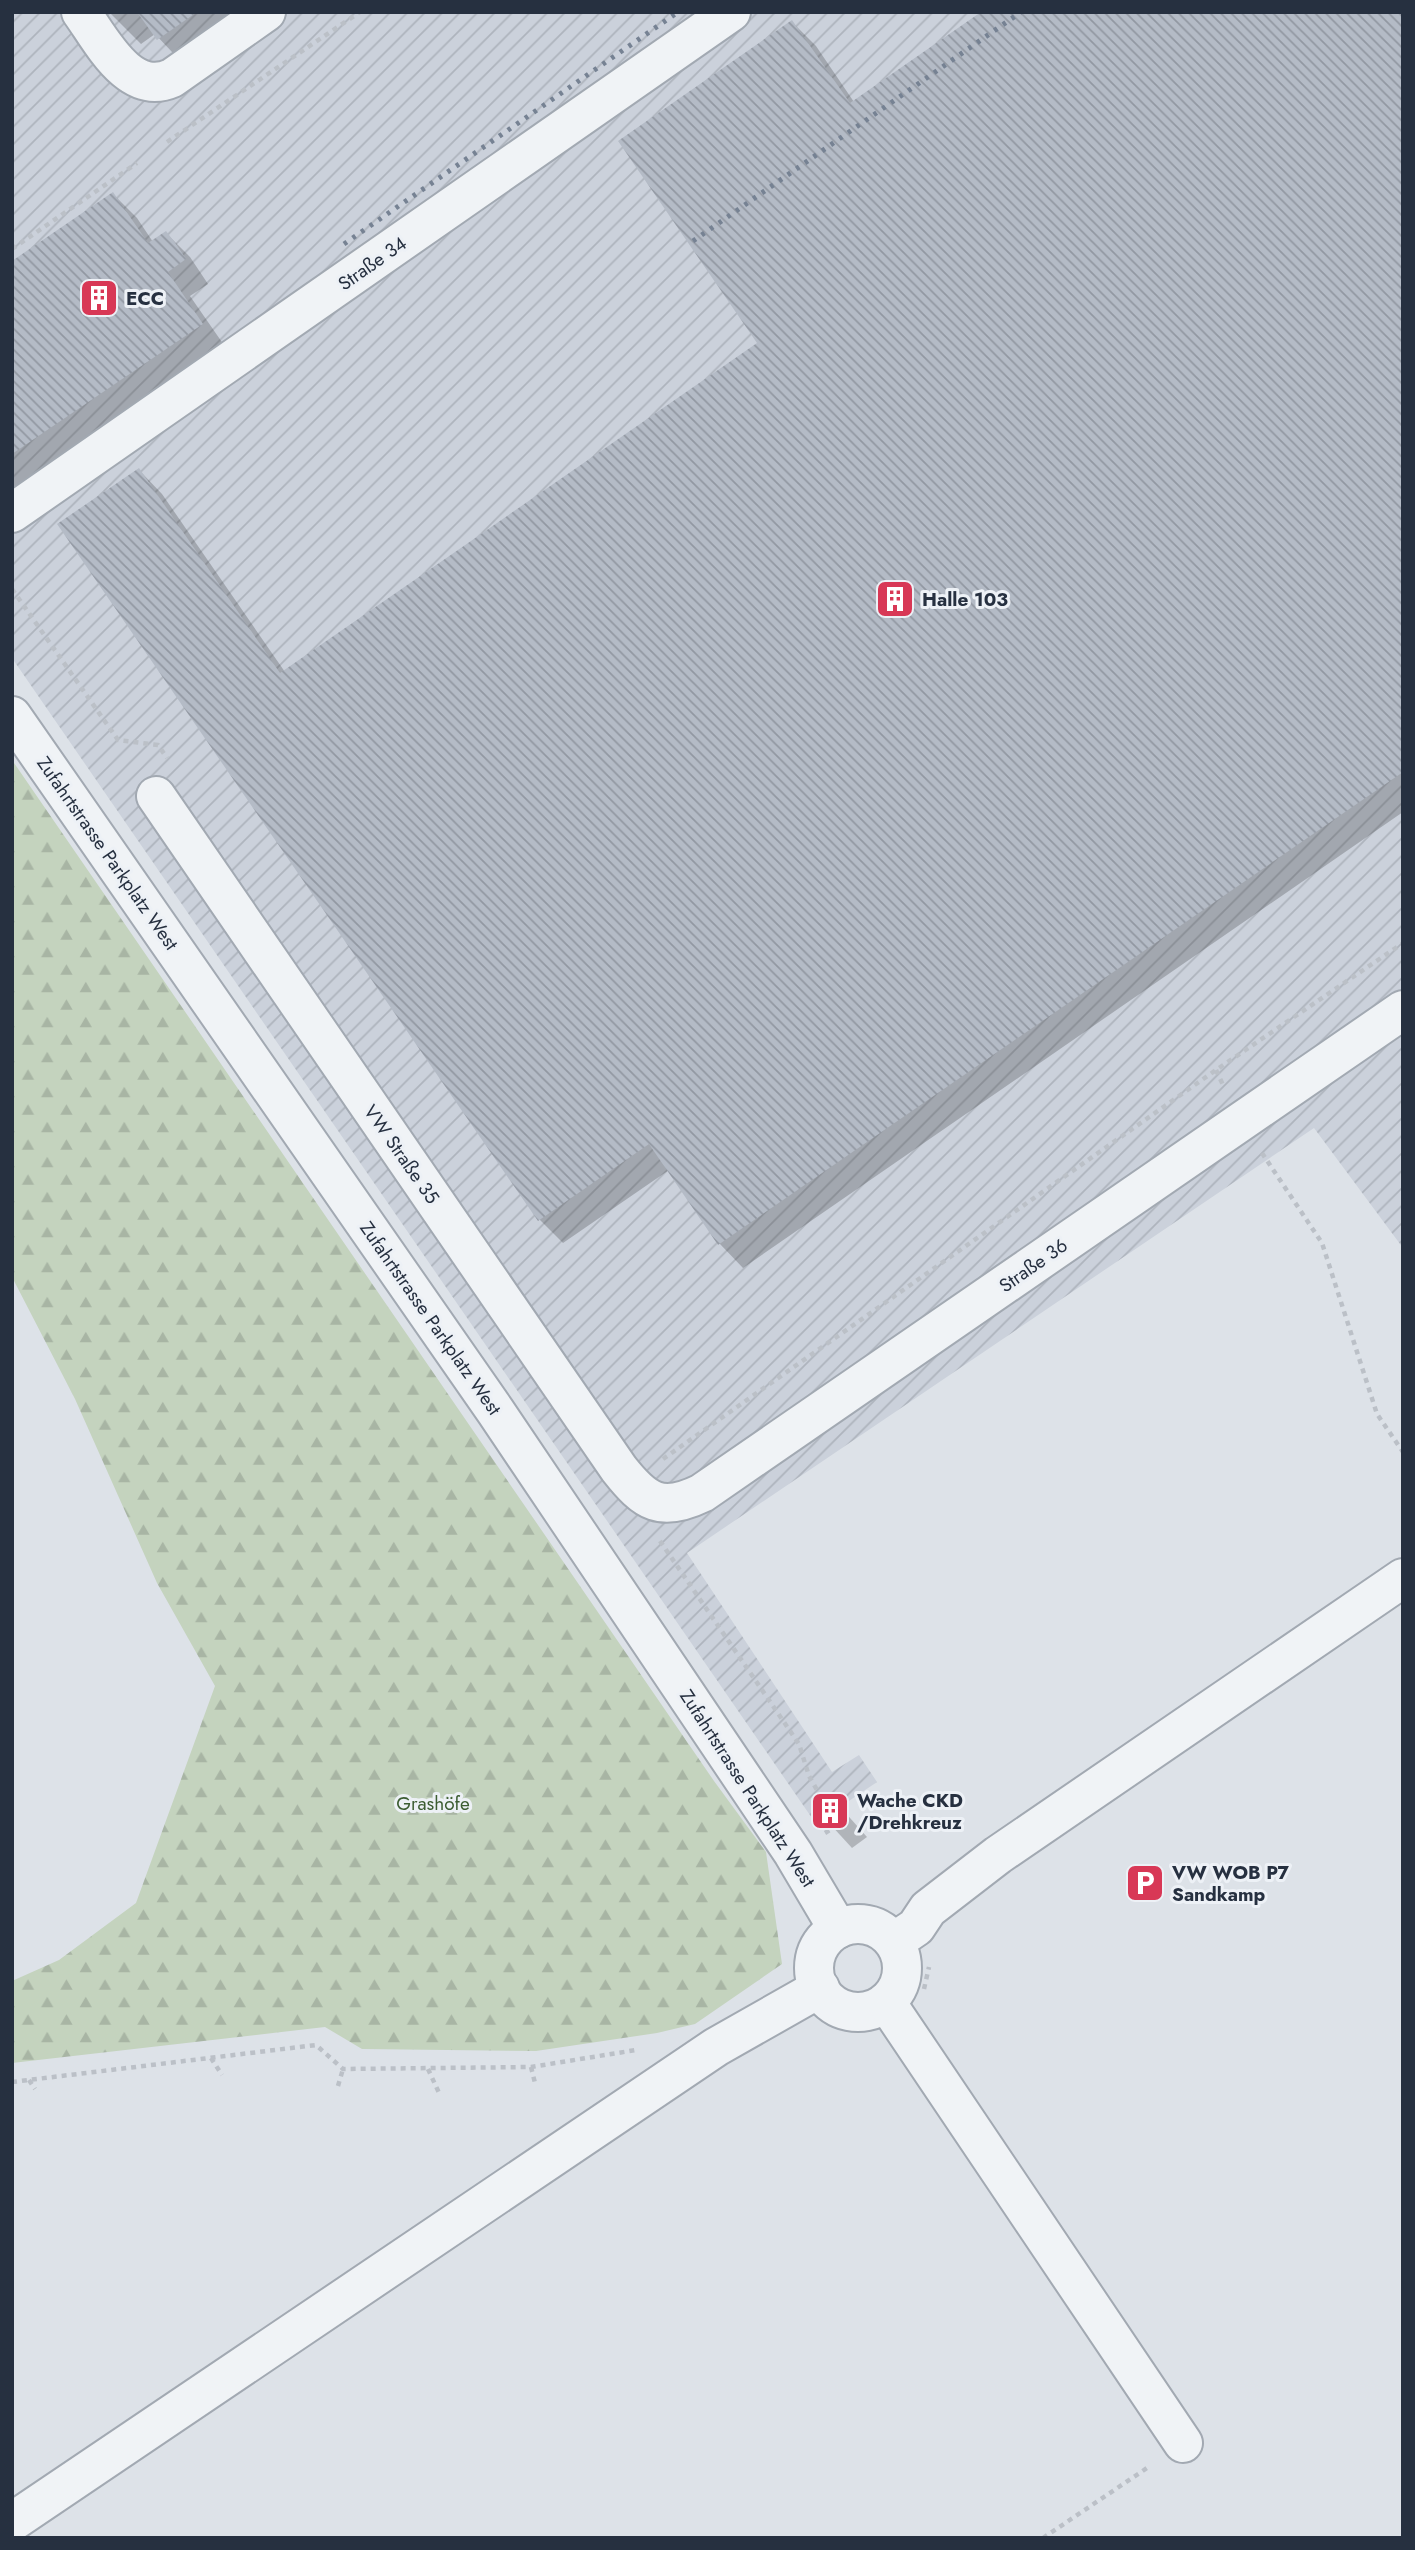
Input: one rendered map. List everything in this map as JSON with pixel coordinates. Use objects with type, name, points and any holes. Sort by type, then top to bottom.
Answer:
[{"type":"street","points":[[81,12],[117,63],[149,83],[172,78],[266,12]]},
{"type":"street","name":"Straße 34","points":[[12,513],[732,12]]},
{"type":"street","name":"Zufahrtstrasse Parkplatz West","points":[[12,716],[504,1423],[793,1853],[838,1929]]},
{"type":"street","name":"VW Straße 35","points":[[156,796],[619,1469],[645,1498],[657,1502]]},
{"type":"street","name":"Straße 36","points":[[657,1502],[688,1500],[702,1493],[1403,1010]]},
{"type":"street","points":[[894,1942],[916,1927],[928,1909],[998,1855],[1403,1578]]},
{"type":"street","points":[[850,1924],[862,1924],[875,1927],[894,1942],[900,1954],[901,1980],[886,2002],[875,2008],[850,2011],[838,2007],[827,1998],[815,1975],[815,1961],[819,1948],[827,1937],[850,1924]]},
{"type":"street","points":[[12,2522],[716,2047],[820,1988]]},
{"type":"street","points":[[886,2002],[1183,2443]]},
{"type":"path","points":[[167,142],[360,12]]},
{"type":"path","points":[[12,249],[137,163]]},
{"type":"path","points":[[656,1464],[1216,1070],[1403,943]]},
{"type":"path","points":[[1216,1070],[1240,1122],[1322,1243],[1377,1414],[1403,1452]]},
{"type":"path","points":[[799,1744],[809,1776],[825,1804]]},
{"type":"path","points":[[12,2082],[316,2045],[343,2069],[531,2067],[641,2050]]},
{"type":"path","points":[[211,2058],[222,2075]]},
{"type":"path","points":[[531,2067],[535,2084]]},
{"type":"path","points":[[338,2085],[343,2069]]},
{"type":"path","points":[[428,2069],[440,2095]]},
{"type":"path","points":[[29,2080],[35,2089]]},
{"type":"path","points":[[1043,2538],[1183,2443]]},
{"type":"shaded area","points":[[12,12],[1403,12],[1403,1248],[1314,1128],[687,1553],[832,1772],[859,1755],[877,1782],[840,1807],[833,1798],[816,1811],[820,1816],[814,1821],[12,658]]},
{"type":"green space","name":"Grashöfe","points":[[12,760],[714,1781],[766,1852],[782,1964],[695,2024],[657,2033],[536,2051],[362,2049],[325,2027],[12,2063],[12,1981],[59,1960],[136,1903],[215,1686],[157,1583],[75,1399],[12,1277]]},
{"type":"building","points":[[137,12],[197,12],[157,40]]},
{"type":"building","name":"Halle 103","points":[[981,12],[1403,12],[1403,772],[718,1245],[649,1144],[538,1221],[57,524],[139,468],[280,673],[757,343],[618,141],[792,20],[850,103]]},
{"type":"building","name":"ECC","points":[[113,192],[148,243],[166,231],[176,244],[186,259],[168,272],[203,324],[12,454],[12,261]]},
{"type":"building","name":"Wache CKD /Drehkreuz","points":[[834,1798],[845,1812],[827,1825],[816,1811]]},
{"type":"railway","points":[[344,244],[678,12]]},
{"type":"railway","points":[[693,241],[1021,12]]},
{"type":"place","name":"ECC","points":[[99,298]]},
{"type":"place","name":"Halle 103","points":[[895,599]]},
{"type":"place","name":"Wache CKD /Drehkreuz","points":[[830,1811]]},
{"type":"place","name":"VW WOB P7 Sandkamp","points":[[1145,1883]]}]
